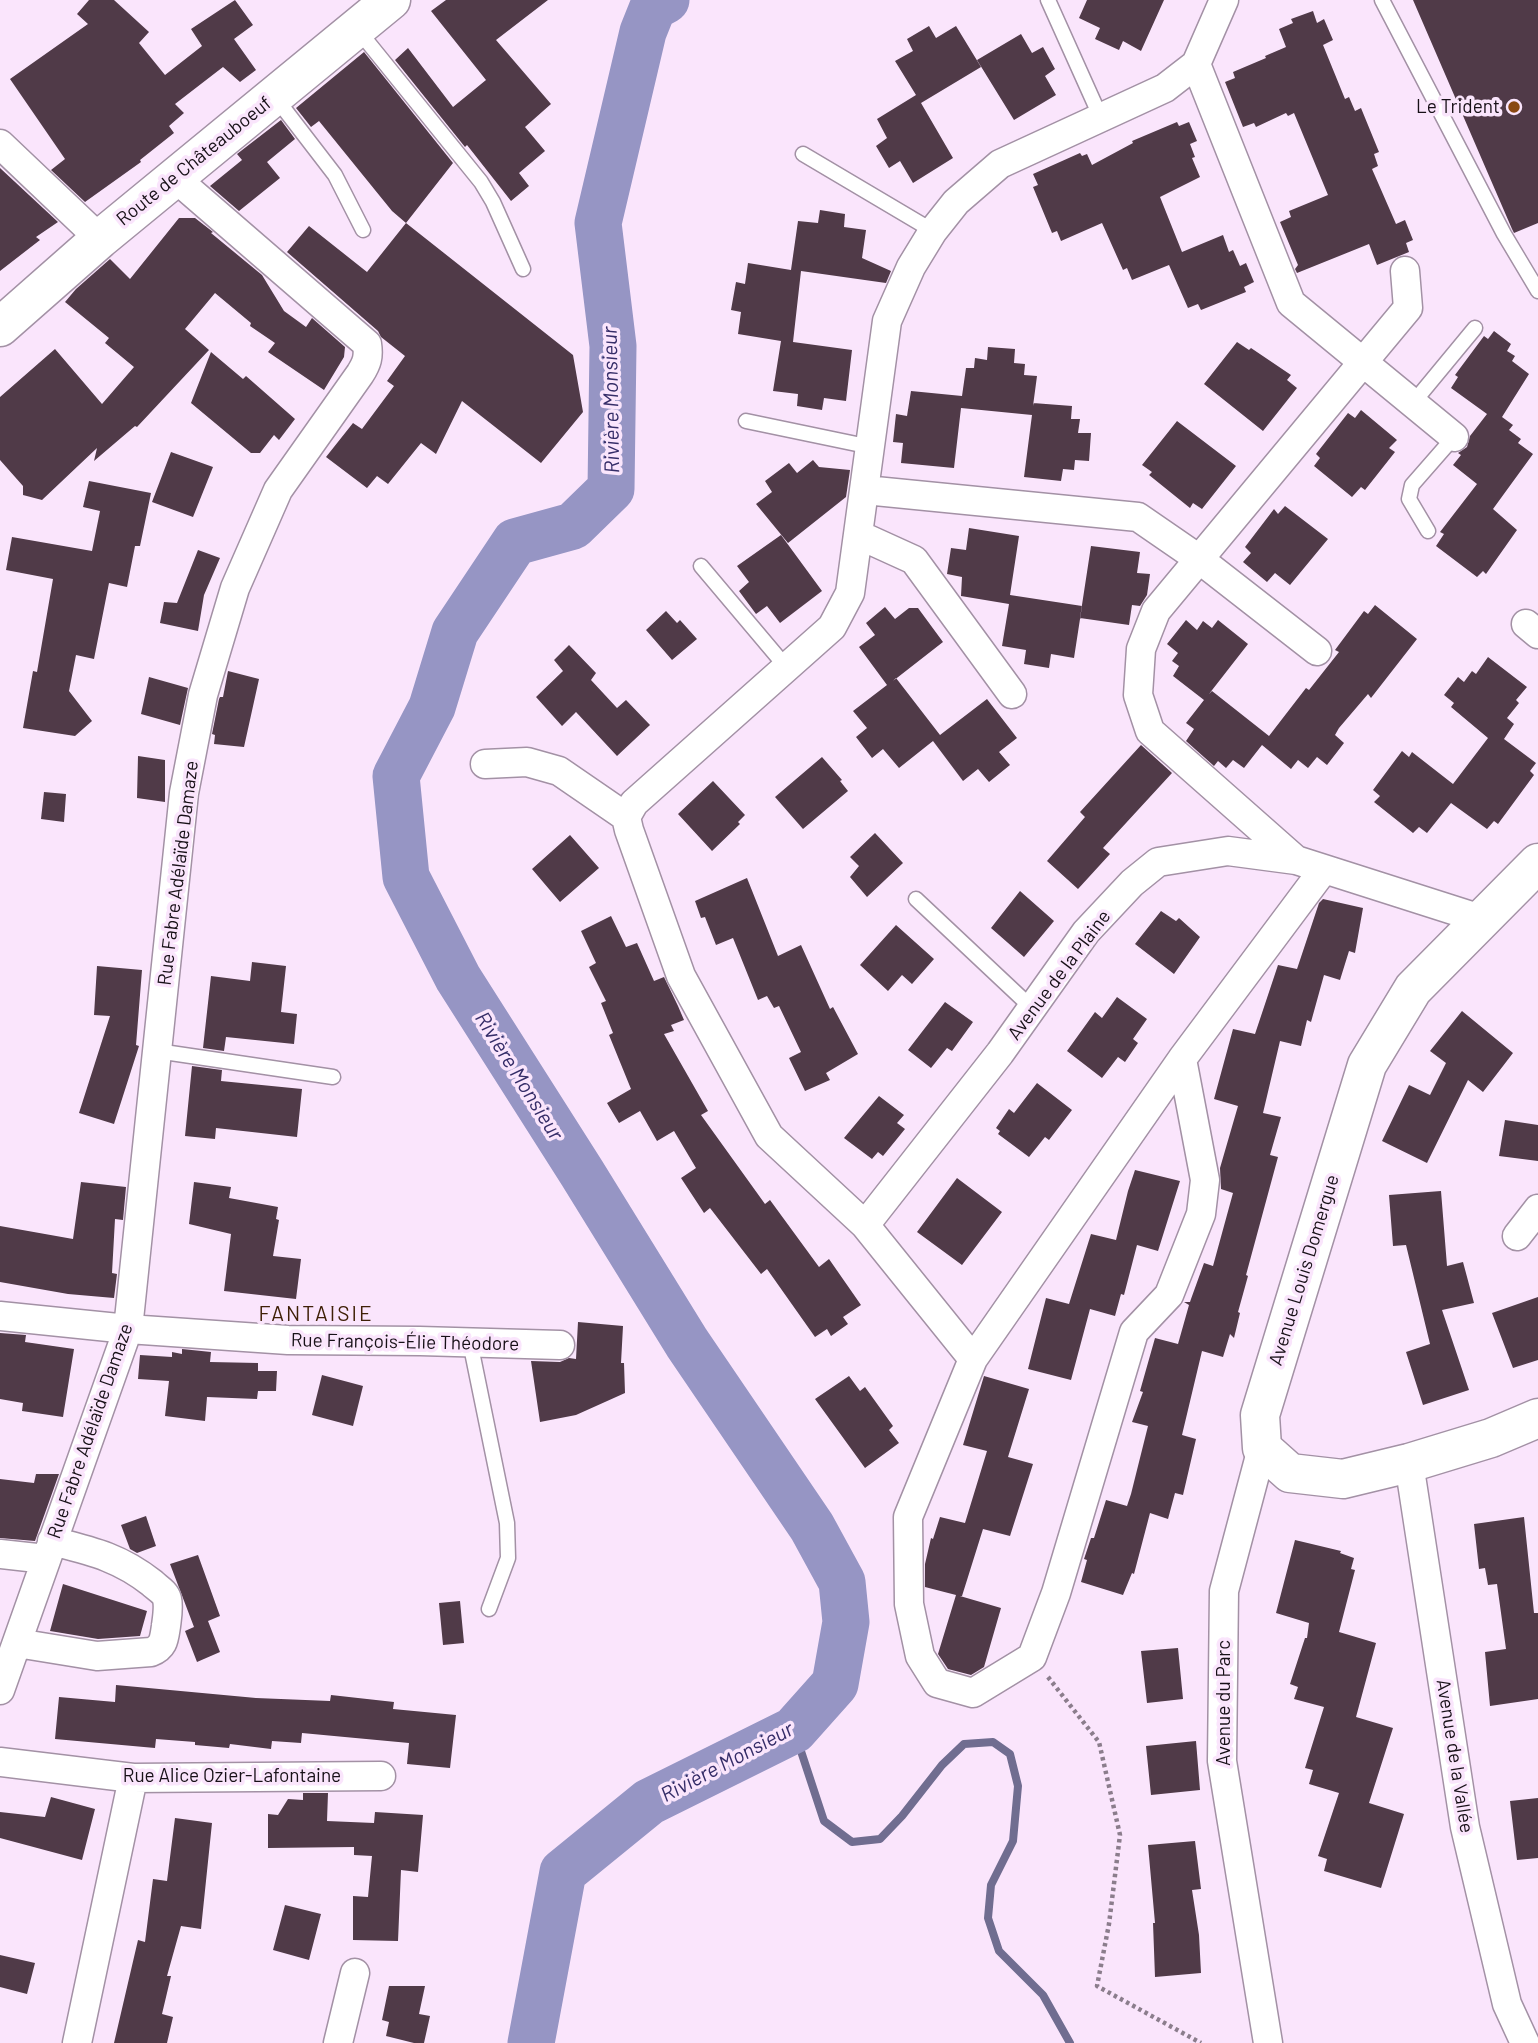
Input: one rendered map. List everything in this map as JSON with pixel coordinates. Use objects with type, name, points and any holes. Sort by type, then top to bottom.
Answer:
[{"type":"main road","name":"Route de Châteauboeuf","points":[[0,327],[100,239],[377,9]]},
{"type":"main road","name":"Avenue Louis Domergue","points":[[1262,1448],[1260,1415],[1367,1065],[1413,989],[1538,863]]},
{"type":"main road","points":[[1262,1448],[1290,1473],[1343,1479],[1491,1438],[1538,1418]]},
{"type":"street","points":[[626,817],[634,803],[832,627],[842,611],[850,593],[859,535],[887,321],[911,267],[933,231],[956,202],[1000,164],[1165,88],[1196,64],[1224,0]]},
{"type":"street","points":[[1196,64],[1291,303],[1454,437]]},
{"type":"street","points":[[0,144],[100,239]]},
{"type":"street","name":"Rue Fabre Adélaïde Damaze","points":[[0,1690],[128,1329],[184,793],[203,695],[235,589],[278,490],[367,364],[369,354],[367,344],[174,177]]},
{"type":"street","points":[[1296,860],[1150,731],[1138,695],[1141,649],[1156,611],[1408,308],[1405,271]]},
{"type":"street","points":[[865,490],[1138,516],[1199,559],[1317,651]]},
{"type":"street","points":[[859,535],[914,560],[1012,694]]},
{"type":"street","points":[[485,764],[527,762],[559,771],[626,817],[681,976],[769,1136],[865,1225],[973,1359]]},
{"type":"street","name":"Avenue de la Plaine","points":[[865,1225],[1000,1053],[1086,932],[1132,883],[1158,862],[1228,851],[1296,860],[1481,919]]},
{"type":"street","points":[[1182,1059],[1205,1180],[1201,1214],[1169,1295],[1134,1332],[1056,1593],[1032,1657],[973,1693],[937,1682],[920,1656],[909,1604],[908,1517],[973,1359],[1182,1059],[1325,869]]},
{"type":"street","points":[[1517,1236],[1538,1209]]},
{"type":"street","name":"Rue François-Élie Théodore","points":[[0,1316],[128,1329],[288,1340],[560,1345]]},
{"type":"street","name":"Avenue du Parc","points":[[1262,1448],[1224,1591],[1222,1761],[1268,2043]]},
{"type":"street","name":"Avenue de la Vallée","points":[[1409,1462],[1465,1827],[1507,2004],[1525,2043]]},
{"type":"street","points":[[17,1643],[97,1656],[151,1652],[159,1649],[163,1643],[167,1618],[167,1600],[163,1592],[134,1569],[103,1554],[49,1550]]},
{"type":"street","name":"Rue Fabre Adélaïde Damaze","points":[[0,1555],[49,1550]]},
{"type":"street","name":"Rue Alice Ozier-Lafontaine","points":[[0,1762],[133,1778],[381,1776]]},
{"type":"street","points":[[77,2043],[133,1778]]},
{"type":"street","points":[[338,2043],[355,1973]]},
{"type":"lane","points":[[1048,0],[1101,118]]},
{"type":"lane","points":[[1382,0],[1504,234],[1538,291]]},
{"type":"lane","points":[[377,9],[493,202],[523,269]]},
{"type":"lane","points":[[274,95],[335,176],[363,230]]},
{"type":"lane","points":[[803,154],[933,231]]},
{"type":"lane","points":[[1413,403],[1475,328]]},
{"type":"lane","points":[[746,421],[871,447]]},
{"type":"lane","points":[[1427,531],[1409,499],[1412,485],[1454,437]]},
{"type":"lane","points":[[701,566],[787,668]]},
{"type":"lane","points":[[916,899],[1032,1009]]},
{"type":"lane","points":[[157,1051],[333,1077]]},
{"type":"lane","points":[[470,1342],[507,1522],[508,1558],[489,1609]]},
{"type":"path","points":[[1032,1657],[1099,1742],[1120,1835],[1109,1924],[1097,1986],[1201,2043]]},
{"type":"building","points":[[89,0],[114,0],[149,32],[139,43],[165,75],[202,46],[191,29],[235,0],[253,25],[234,39],[256,70],[240,82],[223,67],[175,104],[184,113],[169,126],[174,133],[140,160],[141,162],[85,202],[51,170],[65,159],[10,79],[88,24],[77,14]]},
{"type":"building","points":[[446,0],[548,0],[496,40],[551,104],[525,127],[545,151],[519,173],[529,186],[511,201],[395,60],[408,48],[453,107],[486,80],[431,11]]},
{"type":"building","points":[[1087,0],[1164,0],[1141,51],[1123,41],[1119,50],[1095,39],[1100,28],[1079,18]]},
{"type":"building","points":[[1413,0],[1538,0],[1538,223],[1514,233]]},
{"type":"building","points":[[1313,11],[1317,23],[1324,19],[1333,40],[1323,45],[1345,99],[1349,97],[1355,111],[1361,108],[1379,152],[1374,154],[1378,166],[1372,169],[1396,224],[1405,220],[1413,240],[1406,243],[1409,252],[1377,265],[1369,244],[1297,273],[1295,269],[1298,265],[1280,222],[1291,217],[1289,211],[1328,195],[1294,113],[1288,116],[1286,113],[1256,127],[1254,123],[1243,127],[1225,82],[1235,78],[1233,72],[1286,47],[1279,29],[1293,23],[1291,19]]},
{"type":"building","points":[[929,26],[936,38],[956,26],[981,67],[921,103],[953,158],[913,183],[900,161],[889,168],[876,146],[887,138],[877,119],[916,95],[895,61],[913,51],[907,39]]},
{"type":"building","points":[[1021,34],[1032,53],[1043,47],[1055,69],[1045,76],[1056,95],[1014,120],[977,60]]},
{"type":"building","points":[[364,52],[453,163],[406,223],[392,211],[319,121],[311,127],[296,108]]},
{"type":"building","points":[[281,120],[295,139],[267,162],[280,178],[239,211],[210,186],[242,160],[237,154]]},
{"type":"building","points":[[1177,122],[1179,126],[1189,122],[1197,141],[1190,144],[1195,157],[1192,158],[1200,177],[1160,197],[1182,252],[1223,235],[1229,252],[1233,250],[1240,266],[1246,263],[1254,282],[1244,287],[1246,292],[1201,310],[1198,304],[1188,308],[1169,265],[1132,280],[1127,268],[1123,270],[1102,223],[1061,241],[1057,231],[1052,233],[1033,187],[1038,185],[1033,174],[1080,153],[1082,156],[1087,154],[1092,165],[1133,143],[1132,141]]},
{"type":"building","points":[[0,168],[58,222],[36,237],[40,240],[0,271]]},
{"type":"building","points":[[820,210],[845,214],[844,227],[866,230],[862,258],[891,271],[886,283],[801,271],[793,342],[852,350],[846,401],[824,398],[822,410],[797,406],[798,394],[773,391],[781,341],[738,334],[741,312],[731,310],[736,282],[745,284],[748,263],[791,270],[798,221],[818,223]]},
{"type":"building","points":[[179,218],[195,218],[213,232],[211,233],[262,275],[284,311],[306,327],[312,318],[345,347],[344,357],[324,390],[268,352],[275,343],[250,326],[251,323],[215,293],[185,329],[209,350],[137,427],[94,461],[97,448],[42,500],[23,495],[23,486],[0,460],[0,397],[55,349],[102,404],[134,367],[105,343],[109,338],[65,302],[110,259],[130,279]]},
{"type":"building","points":[[406,223],[573,355],[583,412],[541,463],[462,401],[436,454],[421,443],[388,484],[377,476],[367,488],[326,457],[353,423],[362,429],[394,386],[387,381],[405,356],[287,252],[309,226],[367,272]]},
{"type":"building","points":[[1494,331],[1511,344],[1507,351],[1515,356],[1512,361],[1529,374],[1502,417],[1513,425],[1509,430],[1521,439],[1518,443],[1533,454],[1493,509],[1517,530],[1486,574],[1483,571],[1477,577],[1436,546],[1444,534],[1440,532],[1477,484],[1453,465],[1461,455],[1458,453],[1467,447],[1470,436],[1487,414],[1451,388],[1458,377],[1455,375],[1484,336],[1488,339]]},
{"type":"building","points":[[1237,342],[1249,350],[1251,348],[1291,375],[1287,380],[1297,388],[1263,431],[1204,384]]},
{"type":"building","points":[[988,347],[1015,349],[1014,363],[1025,364],[1024,375],[1037,376],[1033,403],[1072,406],[1071,419],[1080,419],[1078,433],[1091,433],[1089,461],[1075,460],[1074,470],[1063,469],[1061,481],[1024,477],[1032,415],[961,408],[954,468],[901,463],[903,443],[893,442],[896,414],[907,416],[911,391],[962,396],[966,368],[974,368],[975,358],[987,360]]},
{"type":"building","points":[[211,352],[243,379],[246,376],[295,419],[279,440],[274,435],[260,453],[251,453],[191,403]]},
{"type":"building","points":[[1361,410],[1397,440],[1389,448],[1395,452],[1365,490],[1361,487],[1352,497],[1314,466],[1320,458],[1316,454],[1348,413],[1355,418]]},
{"type":"building","points":[[1177,421],[1236,466],[1202,509],[1193,503],[1190,508],[1149,475],[1152,472],[1142,465]]},
{"type":"building","points":[[171,452],[213,467],[193,517],[152,502]]},
{"type":"building","points":[[813,460],[819,467],[850,470],[846,497],[788,543],[756,504],[772,492],[765,481],[789,463],[797,473]]},
{"type":"building","points":[[89,481],[151,493],[140,546],[135,546],[127,587],[109,583],[94,659],[76,655],[69,691],[92,721],[75,736],[23,728],[33,671],[37,672],[53,579],[6,570],[12,537],[92,551],[100,511],[83,507]]},
{"type":"building","points":[[1285,506],[1328,539],[1290,585],[1275,573],[1267,582],[1243,562],[1251,553],[1245,547],[1274,509],[1278,514]]},
{"type":"building","points":[[969,528],[1019,536],[1010,595],[1082,606],[1074,658],[1051,654],[1049,668],[1024,664],[1026,650],[1002,646],[1009,604],[961,596],[962,577],[947,574],[951,548],[966,550]]},
{"type":"building","points":[[781,535],[822,591],[780,623],[767,606],[756,614],[739,591],[749,582],[737,566]]},
{"type":"building","points":[[1091,546],[1140,552],[1137,573],[1150,574],[1147,595],[1140,606],[1132,605],[1129,625],[1080,618]]},
{"type":"building","points":[[198,550],[220,558],[204,595],[198,631],[160,623],[164,602],[177,603]]},
{"type":"building","points":[[1375,605],[1417,639],[1371,698],[1368,694],[1339,728],[1335,735],[1344,743],[1327,765],[1317,757],[1308,768],[1298,760],[1291,769],[1262,745],[1244,768],[1233,760],[1226,768],[1218,761],[1214,766],[1186,741],[1194,729],[1186,723],[1204,700],[1173,676],[1179,666],[1172,661],[1178,653],[1167,644],[1186,620],[1197,630],[1203,621],[1212,628],[1218,620],[1248,644],[1209,694],[1212,691],[1269,736],[1306,688],[1309,690],[1339,652],[1335,650],[1364,611],[1368,614]]},
{"type":"building","points":[[885,607],[895,619],[909,608],[918,608],[943,642],[896,678],[940,735],[987,699],[1017,738],[999,752],[1010,765],[989,782],[978,769],[963,781],[933,741],[899,768],[883,749],[872,758],[856,737],[867,728],[853,711],[887,685],[859,647],[875,635],[866,623]]},
{"type":"building","points":[[666,611],[677,623],[680,620],[697,639],[672,660],[646,630]]},
{"type":"building","points":[[569,645],[596,673],[591,680],[617,708],[626,700],[650,725],[617,756],[576,712],[562,726],[536,697],[563,671],[554,660]]},
{"type":"building","points":[[1488,657],[1527,687],[1516,700],[1519,703],[1507,718],[1514,724],[1504,739],[1536,763],[1530,771],[1534,775],[1498,824],[1494,821],[1487,829],[1451,803],[1427,833],[1419,827],[1413,833],[1374,802],[1380,796],[1373,790],[1402,751],[1409,757],[1412,752],[1453,784],[1488,738],[1451,707],[1454,703],[1444,695],[1458,677],[1464,682],[1472,671],[1476,674]]},
{"type":"building","points":[[228,671],[259,679],[244,747],[214,744],[215,735],[212,734]]},
{"type":"building","points":[[149,677],[188,688],[180,725],[141,714]]},
{"type":"building","points":[[1141,745],[1172,773],[1103,848],[1110,854],[1078,889],[1047,861],[1085,817],[1080,812]]},
{"type":"building","points":[[138,756],[165,760],[165,802],[137,798]]},
{"type":"building","points":[[822,757],[848,791],[803,829],[775,797]]},
{"type":"building","points":[[713,781],[745,815],[738,822],[740,824],[712,851],[678,814]]},
{"type":"building","points":[[44,792],[66,794],[64,822],[41,819]]},
{"type":"building","points":[[875,833],[903,863],[867,897],[850,877],[859,866],[850,857]]},
{"type":"building","points":[[570,835],[599,868],[560,902],[532,869]]},
{"type":"building","points":[[747,878],[778,956],[801,945],[830,1009],[833,1007],[858,1054],[826,1073],[830,1080],[805,1091],[789,1058],[801,1052],[779,1006],[774,1008],[767,996],[758,1000],[733,938],[716,945],[705,917],[701,918],[695,901]]},
{"type":"building","points":[[1020,891],[1054,921],[1024,957],[991,928]]},
{"type":"building","points":[[1323,899],[1363,908],[1355,953],[1349,951],[1340,980],[1324,975],[1311,1022],[1307,1020],[1301,1046],[1280,1041],[1263,1113],[1281,1117],[1270,1155],[1278,1157],[1246,1275],[1248,1276],[1234,1338],[1230,1334],[1223,1357],[1202,1351],[1182,1435],[1196,1439],[1183,1495],[1175,1493],[1168,1519],[1150,1513],[1134,1574],[1132,1573],[1123,1595],[1081,1582],[1087,1560],[1084,1559],[1106,1500],[1127,1506],[1131,1494],[1148,1426],[1132,1422],[1143,1392],[1140,1391],[1155,1338],[1178,1344],[1189,1305],[1184,1302],[1190,1302],[1204,1263],[1213,1266],[1233,1193],[1221,1189],[1220,1168],[1238,1106],[1214,1099],[1233,1029],[1255,1034],[1278,965],[1297,969],[1319,903]]},
{"type":"building","points":[[1161,911],[1176,921],[1179,918],[1200,937],[1174,974],[1135,944]]},
{"type":"building","points":[[611,916],[626,947],[637,943],[654,981],[664,977],[678,1006],[684,1020],[671,1025],[674,1031],[664,1034],[708,1111],[701,1115],[765,1204],[770,1200],[819,1267],[829,1259],[861,1305],[843,1317],[848,1324],[831,1336],[827,1329],[815,1337],[767,1269],[761,1274],[710,1208],[704,1213],[681,1178],[696,1168],[674,1131],[657,1141],[640,1111],[619,1123],[607,1103],[631,1089],[609,1035],[613,1033],[601,1003],[606,1001],[589,967],[596,963],[581,931]]},
{"type":"building","points":[[896,925],[934,959],[912,984],[902,975],[888,991],[860,965]]},
{"type":"building","points":[[252,962],[286,966],[281,1012],[297,1014],[294,1044],[226,1037],[224,1051],[203,1048],[211,976],[250,981]]},
{"type":"building","points":[[97,966],[142,970],[136,1045],[139,1046],[114,1124],[79,1113],[110,1016],[94,1015]]},
{"type":"building","points":[[1117,997],[1147,1019],[1133,1039],[1138,1043],[1125,1062],[1118,1057],[1102,1078],[1067,1051],[1095,1012],[1102,1018]]},
{"type":"building","points":[[945,1002],[973,1022],[952,1051],[947,1048],[931,1068],[908,1050]]},
{"type":"building","points":[[1462,1011],[1513,1053],[1483,1092],[1468,1080],[1427,1163],[1382,1141],[1409,1085],[1430,1095],[1446,1063],[1430,1051]]},
{"type":"building","points":[[192,1066],[222,1070],[221,1081],[302,1089],[297,1137],[216,1128],[215,1139],[185,1136]]},
{"type":"building","points":[[1037,1083],[1072,1110],[1049,1140],[1045,1137],[1029,1157],[998,1134],[1000,1131],[996,1128],[1009,1109],[1014,1113]]},
{"type":"building","points":[[879,1096],[904,1115],[897,1123],[905,1129],[883,1156],[878,1152],[872,1159],[844,1138]]},
{"type":"building","points":[[1505,1120],[1538,1125],[1538,1161],[1499,1156]]},
{"type":"building","points":[[1135,1170],[1180,1181],[1158,1251],[1137,1245],[1124,1295],[1121,1294],[1115,1316],[1090,1309],[1071,1380],[1028,1369],[1046,1298],[1069,1304],[1091,1234],[1116,1240]]},
{"type":"building","points":[[957,1178],[1002,1212],[962,1265],[917,1232]]},
{"type":"building","points":[[81,1182],[126,1187],[123,1220],[115,1219],[112,1273],[117,1274],[114,1298],[68,1294],[0,1282],[0,1226],[73,1239]]},
{"type":"building","points":[[194,1182],[231,1187],[229,1198],[278,1207],[276,1219],[279,1220],[273,1256],[301,1259],[296,1299],[224,1291],[231,1234],[189,1224]]},
{"type":"building","points":[[1441,1191],[1447,1266],[1463,1262],[1474,1303],[1442,1310],[1469,1390],[1423,1405],[1406,1352],[1430,1344],[1406,1245],[1393,1246],[1389,1195]]},
{"type":"building","points":[[1538,1297],[1538,1360],[1513,1368],[1492,1313]]},
{"type":"building","points":[[578,1322],[623,1326],[621,1363],[624,1363],[625,1393],[576,1415],[540,1422],[531,1361],[560,1362],[569,1358],[576,1359]]},
{"type":"building","points":[[0,1333],[26,1335],[25,1342],[74,1349],[63,1417],[22,1411],[23,1403],[0,1399]]},
{"type":"building","points":[[182,1349],[211,1352],[210,1362],[258,1363],[258,1371],[277,1371],[276,1391],[258,1391],[257,1399],[207,1397],[205,1421],[165,1416],[169,1381],[138,1379],[140,1355],[172,1357],[172,1352],[182,1354]]},
{"type":"building","points":[[322,1375],[363,1386],[353,1426],[312,1415]]},
{"type":"building","points":[[849,1376],[860,1391],[865,1387],[893,1426],[889,1430],[899,1443],[865,1468],[815,1399]]},
{"type":"building","points":[[984,1376],[1029,1389],[1008,1457],[1033,1464],[1010,1536],[983,1529],[960,1596],[1001,1608],[984,1667],[971,1675],[948,1669],[938,1654],[956,1595],[925,1587],[925,1564],[931,1538],[933,1539],[940,1517],[965,1523],[987,1451],[963,1445]]},
{"type":"building","points":[[36,1474],[59,1474],[35,1541],[0,1538],[0,1479],[34,1483]]},
{"type":"building","points":[[146,1516],[156,1546],[137,1553],[130,1549],[121,1525]]},
{"type":"building","points":[[1524,1517],[1534,1613],[1538,1613],[1538,1699],[1490,1706],[1485,1652],[1506,1649],[1497,1584],[1488,1585],[1485,1568],[1479,1569],[1474,1524]]},
{"type":"building","points":[[1295,1540],[1341,1551],[1340,1553],[1354,1558],[1351,1569],[1355,1570],[1339,1632],[1376,1643],[1356,1717],[1393,1728],[1369,1803],[1404,1814],[1381,1888],[1324,1871],[1327,1859],[1318,1856],[1339,1793],[1309,1784],[1313,1770],[1305,1768],[1324,1707],[1294,1699],[1298,1687],[1290,1684],[1307,1638],[1309,1623],[1276,1613]]},
{"type":"building","points":[[198,1555],[220,1616],[208,1621],[220,1652],[197,1662],[185,1631],[194,1627],[170,1564]]},
{"type":"building","points":[[63,1584],[147,1611],[140,1636],[98,1639],[50,1631]]},
{"type":"building","points":[[460,1601],[464,1643],[443,1645],[439,1603]]},
{"type":"building","points":[[1178,1648],[1183,1699],[1147,1703],[1141,1651]]},
{"type":"building","points":[[116,1685],[256,1698],[330,1701],[331,1695],[394,1702],[393,1709],[456,1715],[450,1768],[407,1764],[409,1743],[302,1733],[301,1743],[272,1741],[271,1749],[230,1744],[229,1748],[156,1739],[155,1748],[55,1739],[59,1697],[115,1702]]},
{"type":"building","points":[[1196,1741],[1200,1790],[1151,1795],[1146,1746]]},
{"type":"building","points":[[303,1793],[328,1793],[327,1821],[374,1823],[375,1812],[423,1815],[418,1872],[401,1870],[398,1941],[353,1940],[353,1896],[368,1897],[372,1856],[354,1855],[354,1847],[268,1848],[268,1814],[278,1815],[288,1799],[303,1800]]},
{"type":"building","points":[[51,1797],[95,1809],[82,1860],[0,1838],[0,1812],[45,1817]]},
{"type":"building","points":[[1538,1798],[1538,1858],[1517,1860],[1510,1801]]},
{"type":"building","points":[[175,1818],[212,1823],[201,1929],[181,1926],[167,1976],[171,1976],[162,2014],[173,2017],[167,2043],[114,2043],[138,1940],[145,1942],[153,1879],[167,1881]]},
{"type":"building","points":[[1195,1841],[1201,1889],[1192,1890],[1199,1935],[1201,1973],[1155,1977],[1155,1923],[1148,1845]]},
{"type":"building","points":[[285,1905],[321,1914],[309,1960],[273,1950]]},
{"type":"building","points":[[0,1955],[35,1963],[27,1994],[0,1987]]},
{"type":"building","points":[[389,1986],[425,1986],[419,2014],[430,2016],[424,2043],[386,2036],[389,2022],[382,2020]]},
{"type":"waterway","name":"Rivière Monsieur","points":[[531,2043],[563,1872],[649,1802],[794,1730],[835,1684],[846,1622],[842,1582],[812,1527],[687,1343],[458,978],[406,877],[396,776],[432,707],[455,632],[515,542],[573,526],[611,489],[613,346],[598,223],[643,32],[653,7],[666,0]]},
{"type":"waterway","points":[[794,1730],[824,1821],[852,1842],[880,1839],[942,1765],[964,1744],[993,1742],[1010,1754],[1018,1786],[1013,1841],[991,1885],[988,1918],[999,1951],[1043,1995],[1070,2043]]},
{"type":"place","name":"Le Trident","points":[[1514,107]]},
{"type":"district","name":"FANTAISIE","points":[[316,1314]]}]
